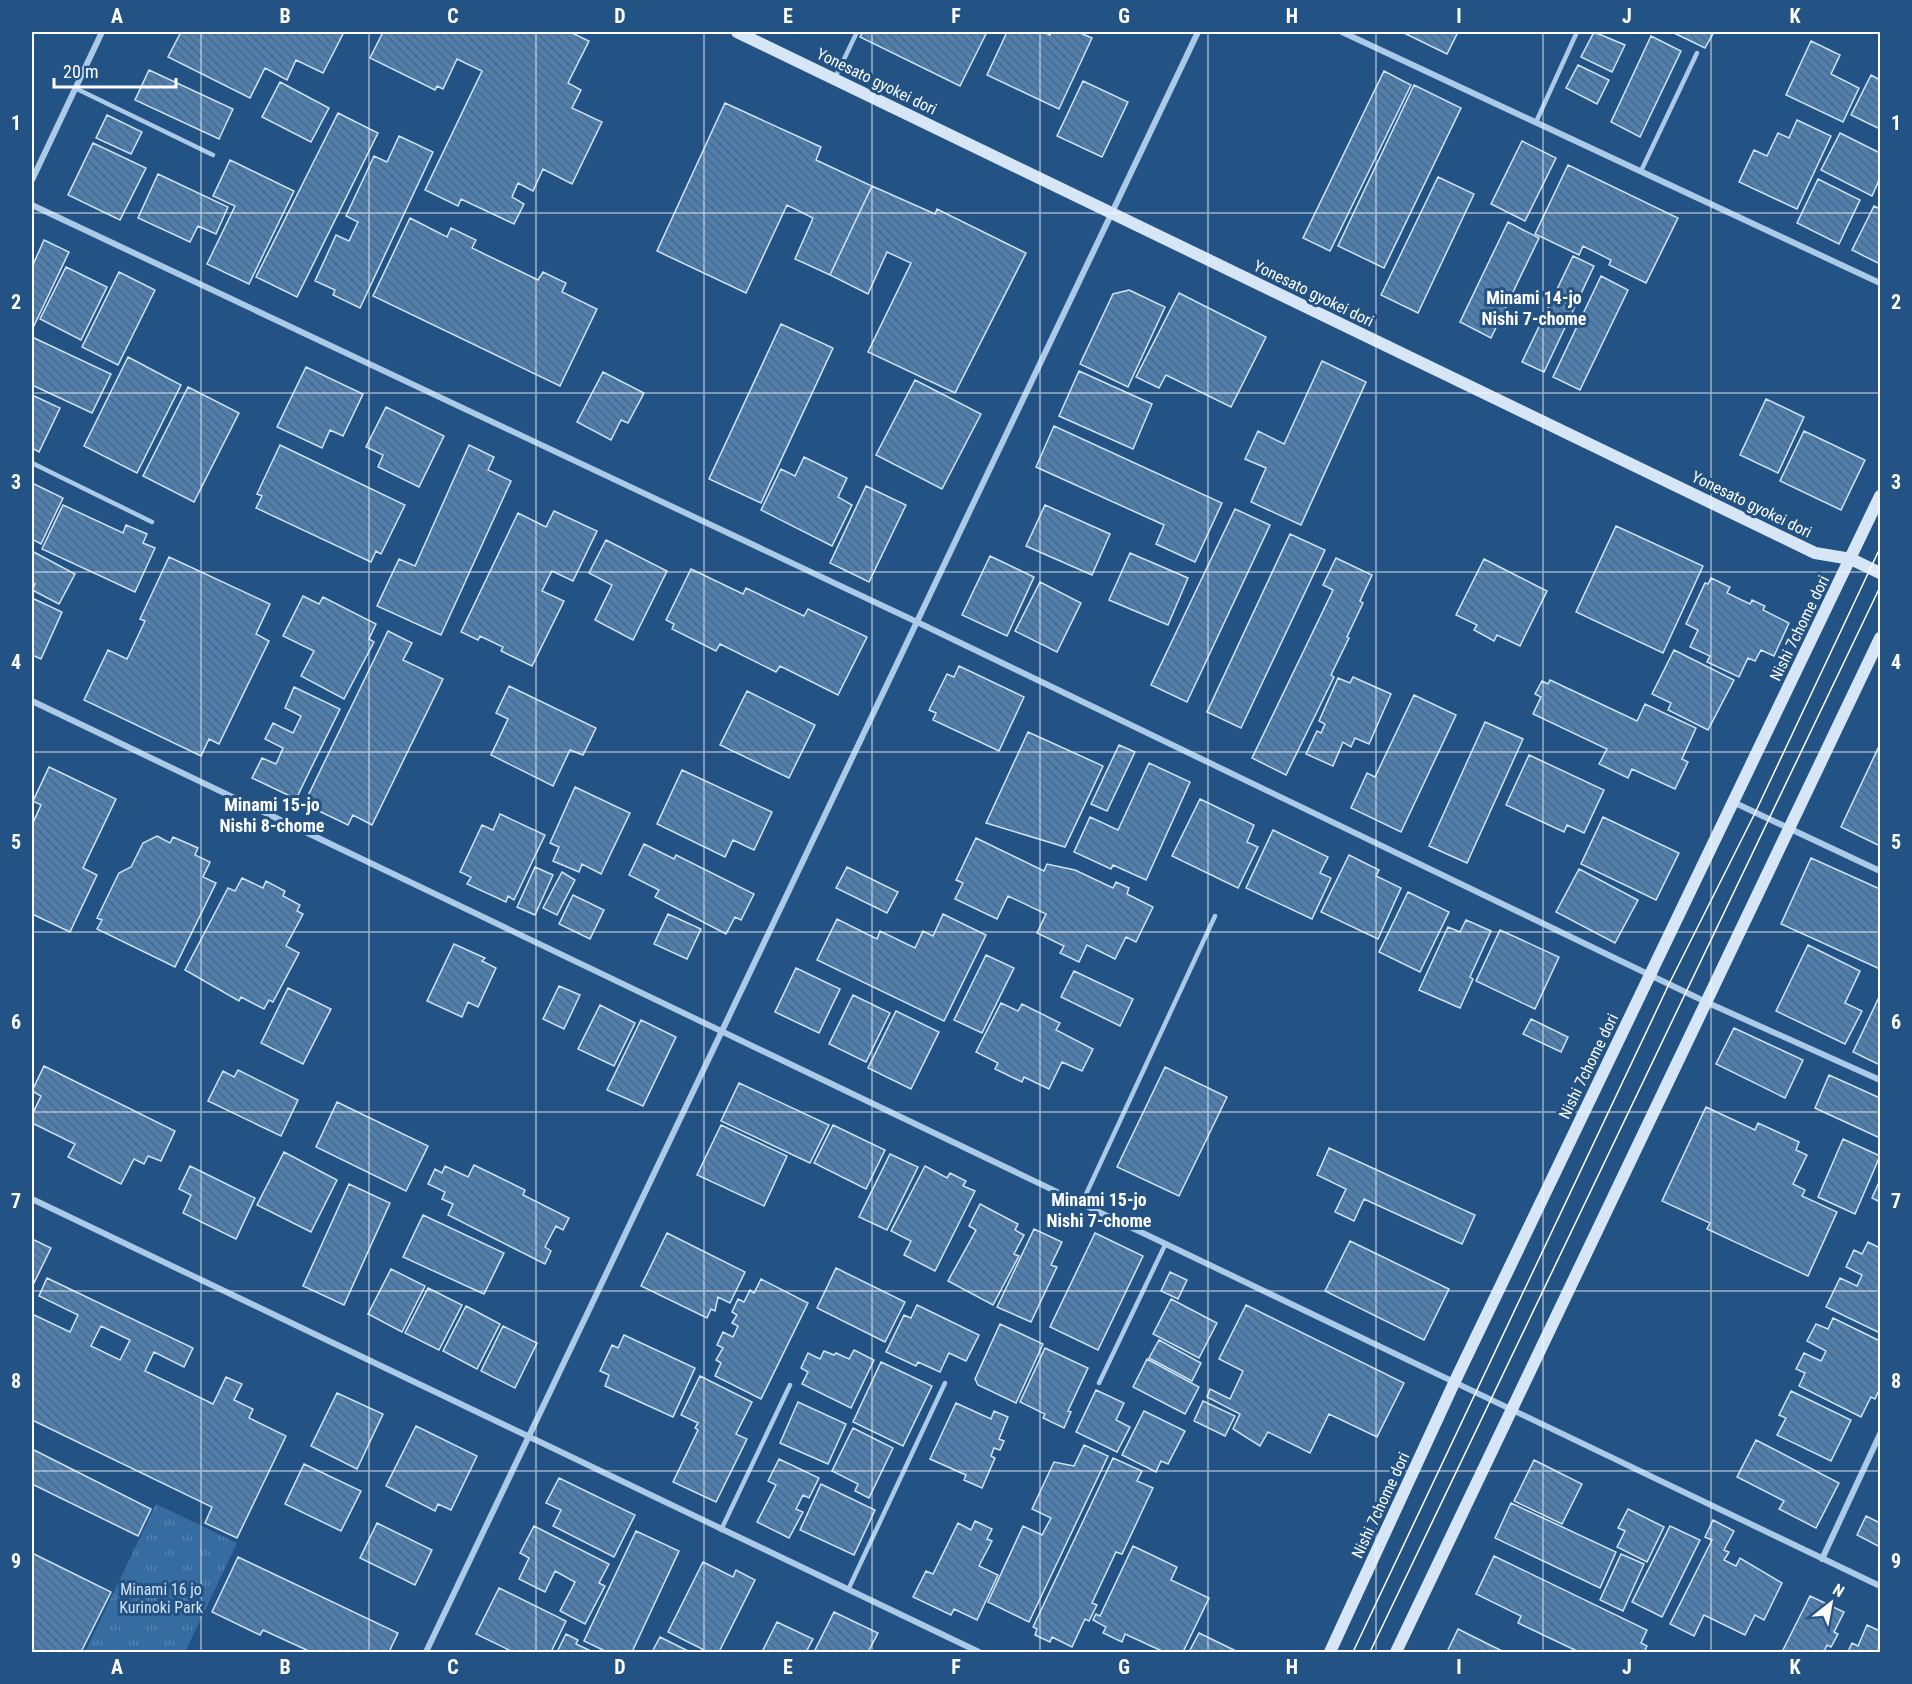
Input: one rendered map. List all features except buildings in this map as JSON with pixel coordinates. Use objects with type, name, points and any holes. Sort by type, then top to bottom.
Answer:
[{"type":"street","points":[[32,180],[102,32]]},
{"type":"street","name":"Yonesato gyokei dori","points":[[737,32],[1815,553],[1851,559],[1881,573]]},
{"type":"street","points":[[426,1653],[1198,32]]},
{"type":"street","points":[[1342,32],[1881,283]]},
{"type":"street","points":[[32,205],[917,622],[1706,1002],[1881,1080]]},
{"type":"street","name":"Nishi 7chome dori","points":[[1330,1653],[1454,1383],[1881,496]]},
{"type":"street","points":[[1396,1653],[1881,638]]},
{"type":"street","points":[[32,701],[1881,1587]]},
{"type":"street","points":[[1733,802],[1881,871]]},
{"type":"street","points":[[32,1199],[979,1653]]},
{"type":"street","points":[[1822,1559],[1881,1434]]},
{"type":"lane","points":[[834,79],[857,32]]},
{"type":"lane","points":[[1536,122],[1577,32]]},
{"type":"lane","points":[[1641,171],[1697,53]]},
{"type":"lane","points":[[75,88],[213,154]]},
{"type":"lane","points":[[32,463],[152,522]]},
{"type":"lane","points":[[1081,1205],[1215,916]]},
{"type":"lane","points":[[1099,1383],[1165,1245]]},
{"type":"lane","points":[[848,1590],[945,1383]]},
{"type":"lane","points":[[721,1530],[790,1385]]},
{"type":"green space","name":"Minami 16 jo Kurinoki Park","points":[[156,1504],[237,1543],[185,1652],[85,1652]]},
{"type":"tram line","points":[[1353,1652],[1669,984],[1755,813],[1880,548]]},
{"type":"tram line","points":[[1370,1652],[1880,587]]},
{"type":"district","name":"Minami 14-jo Nishi 7-chome","points":[[1534,308]]},
{"type":"district","name":"Minami 15-jo Nishi 8-chome","points":[[272,815]]},
{"type":"district","name":"Minami 15-jo Nishi 7-chome","points":[[1099,1210]]}]
